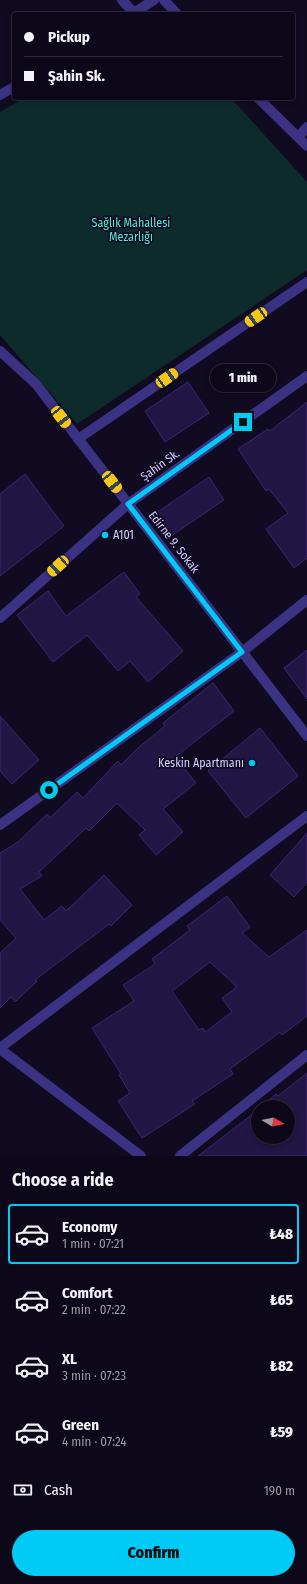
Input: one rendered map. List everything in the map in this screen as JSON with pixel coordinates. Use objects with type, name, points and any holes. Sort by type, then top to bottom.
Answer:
[{"type":"street","points":[[122,0],[132,12]]},
{"type":"street","points":[[135,12],[154,0]]},
{"type":"street","points":[[164,0],[175,12]]},
{"type":"street","points":[[0,95],[12,88]]},
{"type":"street","points":[[260,100],[299,136],[307,146]]},
{"type":"street","points":[[299,136],[307,127]]},
{"type":"street","points":[[78,439],[307,282]]},
{"type":"street","name":"Edirne 9. Sokak","points":[[0,351],[36,384],[307,736]]},
{"type":"street","name":"Şahin Sk.","points":[[0,618],[128,504],[307,376]]},
{"type":"street","points":[[0,825],[242,652],[307,600]]},
{"type":"street","points":[[141,1156],[0,1049],[307,816]]},
{"type":"street","points":[[180,1156],[307,1055]]},
{"type":"green space","name":"Sağlık Mahallesi Mezarlığı","points":[[21,100],[233,100],[307,182],[307,270],[77,424],[0,335],[0,112]]},
{"type":"building","points":[[188,382],[209,413],[165,442],[145,411]]},
{"type":"building","points":[[307,402],[307,558],[294,568],[266,529],[288,513],[269,489],[266,491],[238,449],[268,429],[270,431]]},
{"type":"building","points":[[25,474],[64,526],[0,576],[0,494]]},
{"type":"building","points":[[209,477],[224,500],[168,538],[153,515]]},
{"type":"building","points":[[124,572],[140,594],[136,597],[183,651],[148,682],[130,661],[118,671],[87,635],[53,662],[17,615],[48,591],[66,616]]},
{"type":"building","points":[[307,650],[307,699],[284,668]]},
{"type":"building","points":[[213,683],[234,711],[175,757],[196,783],[163,809],[183,832],[156,855],[139,835],[145,830],[117,803],[89,831],[86,828],[39,872],[42,876],[20,889],[44,920],[62,906],[66,911],[104,875],[132,905],[111,926],[109,924],[35,980],[37,981],[15,1002],[11,997],[0,1008],[0,953],[16,938],[0,920],[0,853],[18,842],[47,814],[50,818],[77,792],[83,798],[118,761],[121,765],[138,748],[165,726],[163,723]]},
{"type":"building","points":[[0,716],[39,760],[12,784],[0,771]]},
{"type":"building","points":[[260,728],[298,776],[246,818],[208,771]]},
{"type":"building","points":[[307,833],[307,882],[294,897],[270,875]]},
{"type":"building","points":[[227,896],[250,927],[242,933],[269,957],[307,930],[307,1016],[282,1035],[280,1032],[230,1069],[233,1074],[192,1101],[195,1104],[142,1138],[118,1101],[130,1093],[119,1075],[121,1074],[92,1028],[134,1001],[123,985],[155,964],[152,959],[190,930],[187,926]],"holes":[[[210,962],[237,987],[222,998],[232,1012],[205,1032],[203,1028],[199,1030],[172,991]]]},
{"type":"building","points":[[307,1073],[307,1156],[198,1156],[251,1115],[251,1144],[295,1144],[295,1100],[269,1100],[276,1094],[278,1096]]},
{"type":"place","name":"A101","points":[[105,535]]},
{"type":"place","name":"Keskin Apartmanı","points":[[252,763]]},
{"type":"route","points":[[49,790],[242,652],[128,504],[243,422]]}]
